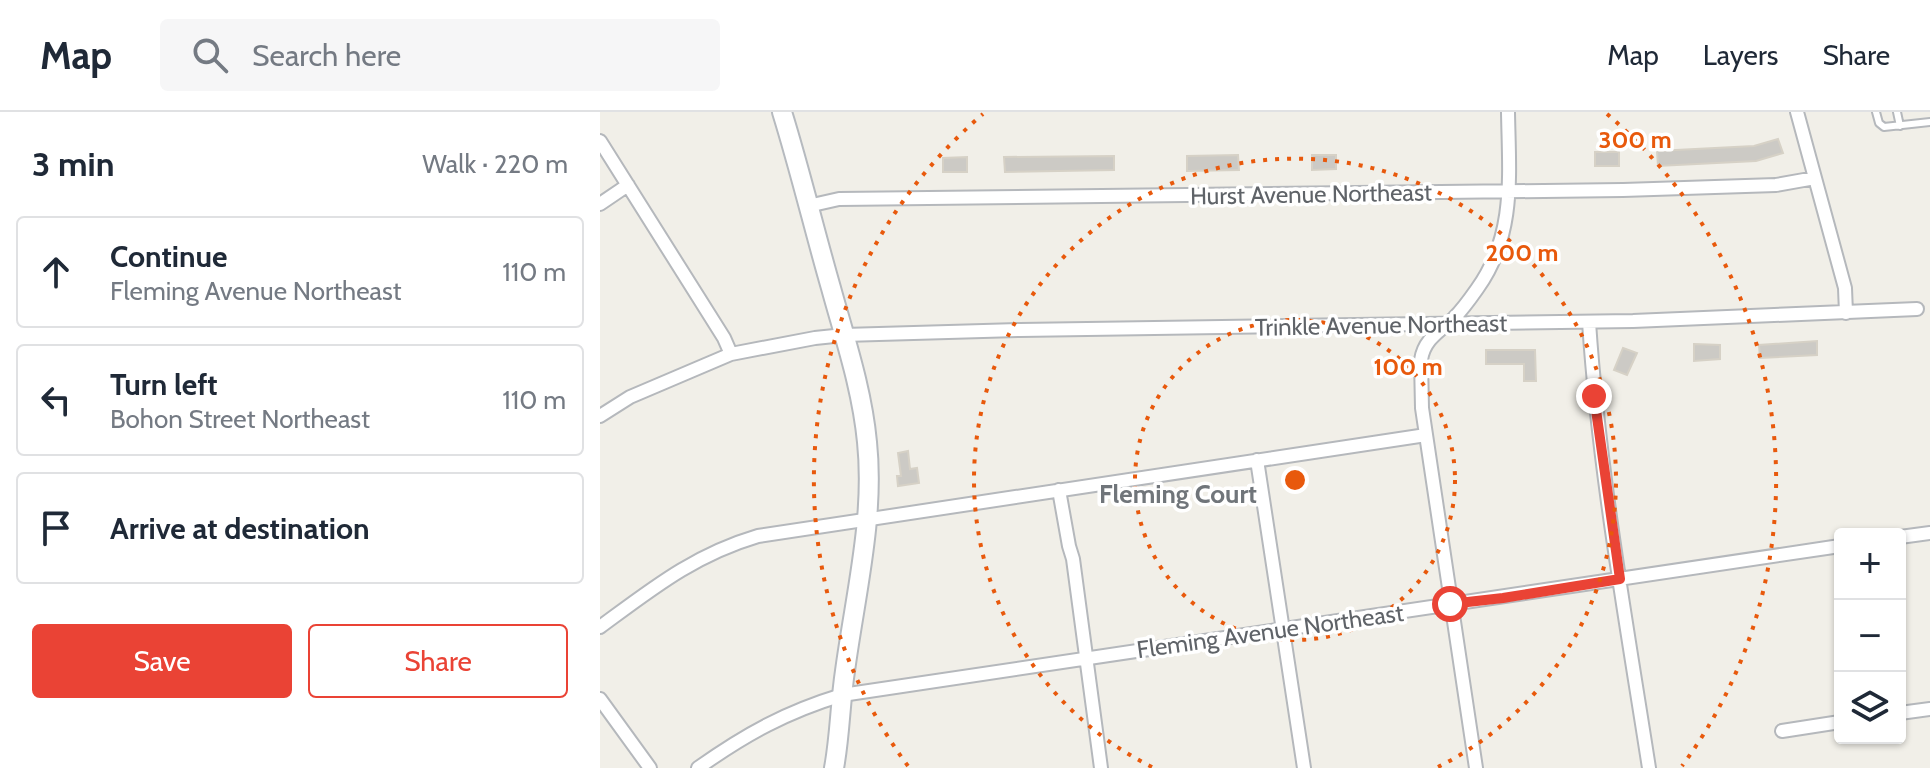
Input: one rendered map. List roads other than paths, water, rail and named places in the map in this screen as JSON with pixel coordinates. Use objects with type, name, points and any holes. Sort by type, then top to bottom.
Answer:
[{"type":"street","points":[[782,112],[855,373],[869,466],[860,576],[834,768]]},
{"type":"street","points":[[1476,768],[1420,387],[1422,352],[1429,340],[1462,310],[1493,265],[1504,232],[1509,191],[1508,112]]},
{"type":"street","points":[[1797,112],[1845,288],[1846,313]]},
{"type":"street","points":[[600,141],[724,338],[731,354]]},
{"type":"street","name":"Hurst Avenue Northeast","points":[[808,206],[839,199],[1623,190],[1776,185],[1815,178]]},
{"type":"street","points":[[600,204],[628,185]]},
{"type":"street","name":"Trinkle Avenue Northeast","points":[[600,416],[630,397],[731,354],[844,335],[1589,322],[1917,309]]},
{"type":"street","points":[[1589,322],[1594,396],[1649,768]]},
{"type":"street","points":[[600,627],[689,564],[735,543],[778,532],[1426,435]]},
{"type":"street","points":[[1257,460],[1304,768]]},
{"type":"street","points":[[1059,490],[1073,559],[1101,768]]},
{"type":"street","points":[[1906,536],[1930,533]]},
{"type":"street","name":"Fleming Avenue Northeast","points":[[698,768],[757,729],[842,695],[1834,547]]},
{"type":"street","points":[[600,699],[650,768]]},
{"type":"street","points":[[1906,712],[1930,709]]},
{"type":"street","points":[[1782,731],[1834,723]]},
{"type":"lane","points":[[1876,112],[1879,123],[1884,127],[1930,122]]},
{"type":"lane","points":[[1897,112],[1900,126]]},
{"type":"district","name":"Fleming Court","points":[[1178,494]]}]
